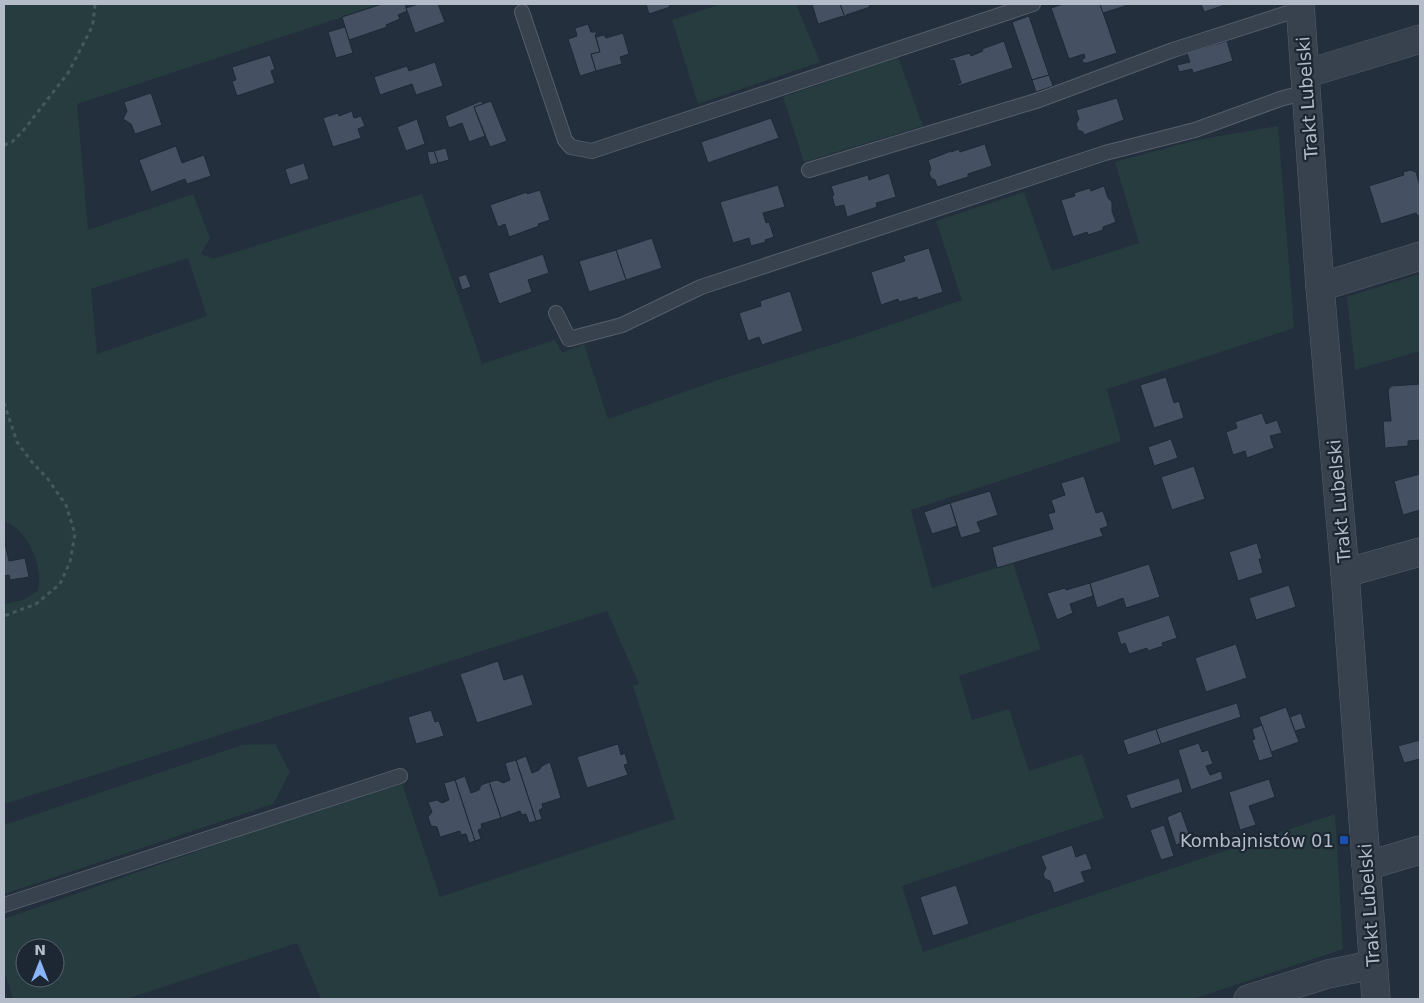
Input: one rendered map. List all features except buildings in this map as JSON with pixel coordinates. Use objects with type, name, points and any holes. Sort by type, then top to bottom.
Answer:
[{"type":"street","name":"Trakt Lubelski","points":[[1300,6],[1320,287],[1345,573],[1372,965],[1376,999]]},
{"type":"street","points":[[1306,83],[1420,39]]},
{"type":"street","points":[[1320,287],[1420,256]]},
{"type":"street","points":[[1345,573],[1420,552]]},
{"type":"street","points":[[1366,866],[1420,850]]},
{"type":"street","points":[[1248,999],[1328,974],[1372,965]]},
{"type":"lane","points":[[522,12],[565,140],[571,147],[592,151],[1033,4]]},
{"type":"lane","points":[[809,170],[1039,100],[1173,50],[1300,6]]},
{"type":"lane","points":[[556,313],[569,339],[622,324],[701,287],[1105,153],[1195,130],[1280,99],[1306,83]]},
{"type":"lane","points":[[4,905],[400,776]]},
{"type":"path","points":[[4,145],[12,142],[23,131],[68,73],[93,24],[96,4]]},
{"type":"path","points":[[4,403],[17,442],[47,478],[66,505],[75,534],[70,562],[60,584],[36,604],[4,616]]},
{"type":"green space","points":[[4,4],[382,4],[77,104],[88,230],[193,194],[210,238],[201,254],[213,259],[422,194],[482,364],[555,340],[562,353],[584,344],[608,419],[718,380],[853,338],[962,300],[936,221],[1024,192],[1052,271],[1139,243],[1115,162],[1197,140],[1278,126],[1294,328],[1107,389],[1121,441],[911,510],[932,588],[1013,563],[1041,649],[959,676],[972,720],[1009,709],[1029,771],[1082,754],[1104,818],[902,886],[923,952],[1335,814],[1343,949],[1193,999],[321,999],[297,943],[126,999],[13,999],[4,971],[4,919],[241,836],[402,784],[440,897],[675,819],[633,686],[639,684],[607,611],[4,804],[4,604],[23,600],[38,591],[39,579],[36,559],[28,543],[18,529],[4,521]],"holes":[[[188,258],[207,316],[97,354],[91,289]]]},
{"type":"green space","points":[[721,4],[796,4],[820,62],[698,104],[672,20]]},
{"type":"green space","points":[[898,57],[923,126],[804,162],[783,97]]},
{"type":"green space","points":[[1420,274],[1420,351],[1355,370],[1347,297]]},
{"type":"green space","points":[[275,744],[290,772],[273,804],[4,894],[4,825],[242,745]]},
{"type":"place","name":"Kombajnistów 01","points":[[1344,840]]}]
